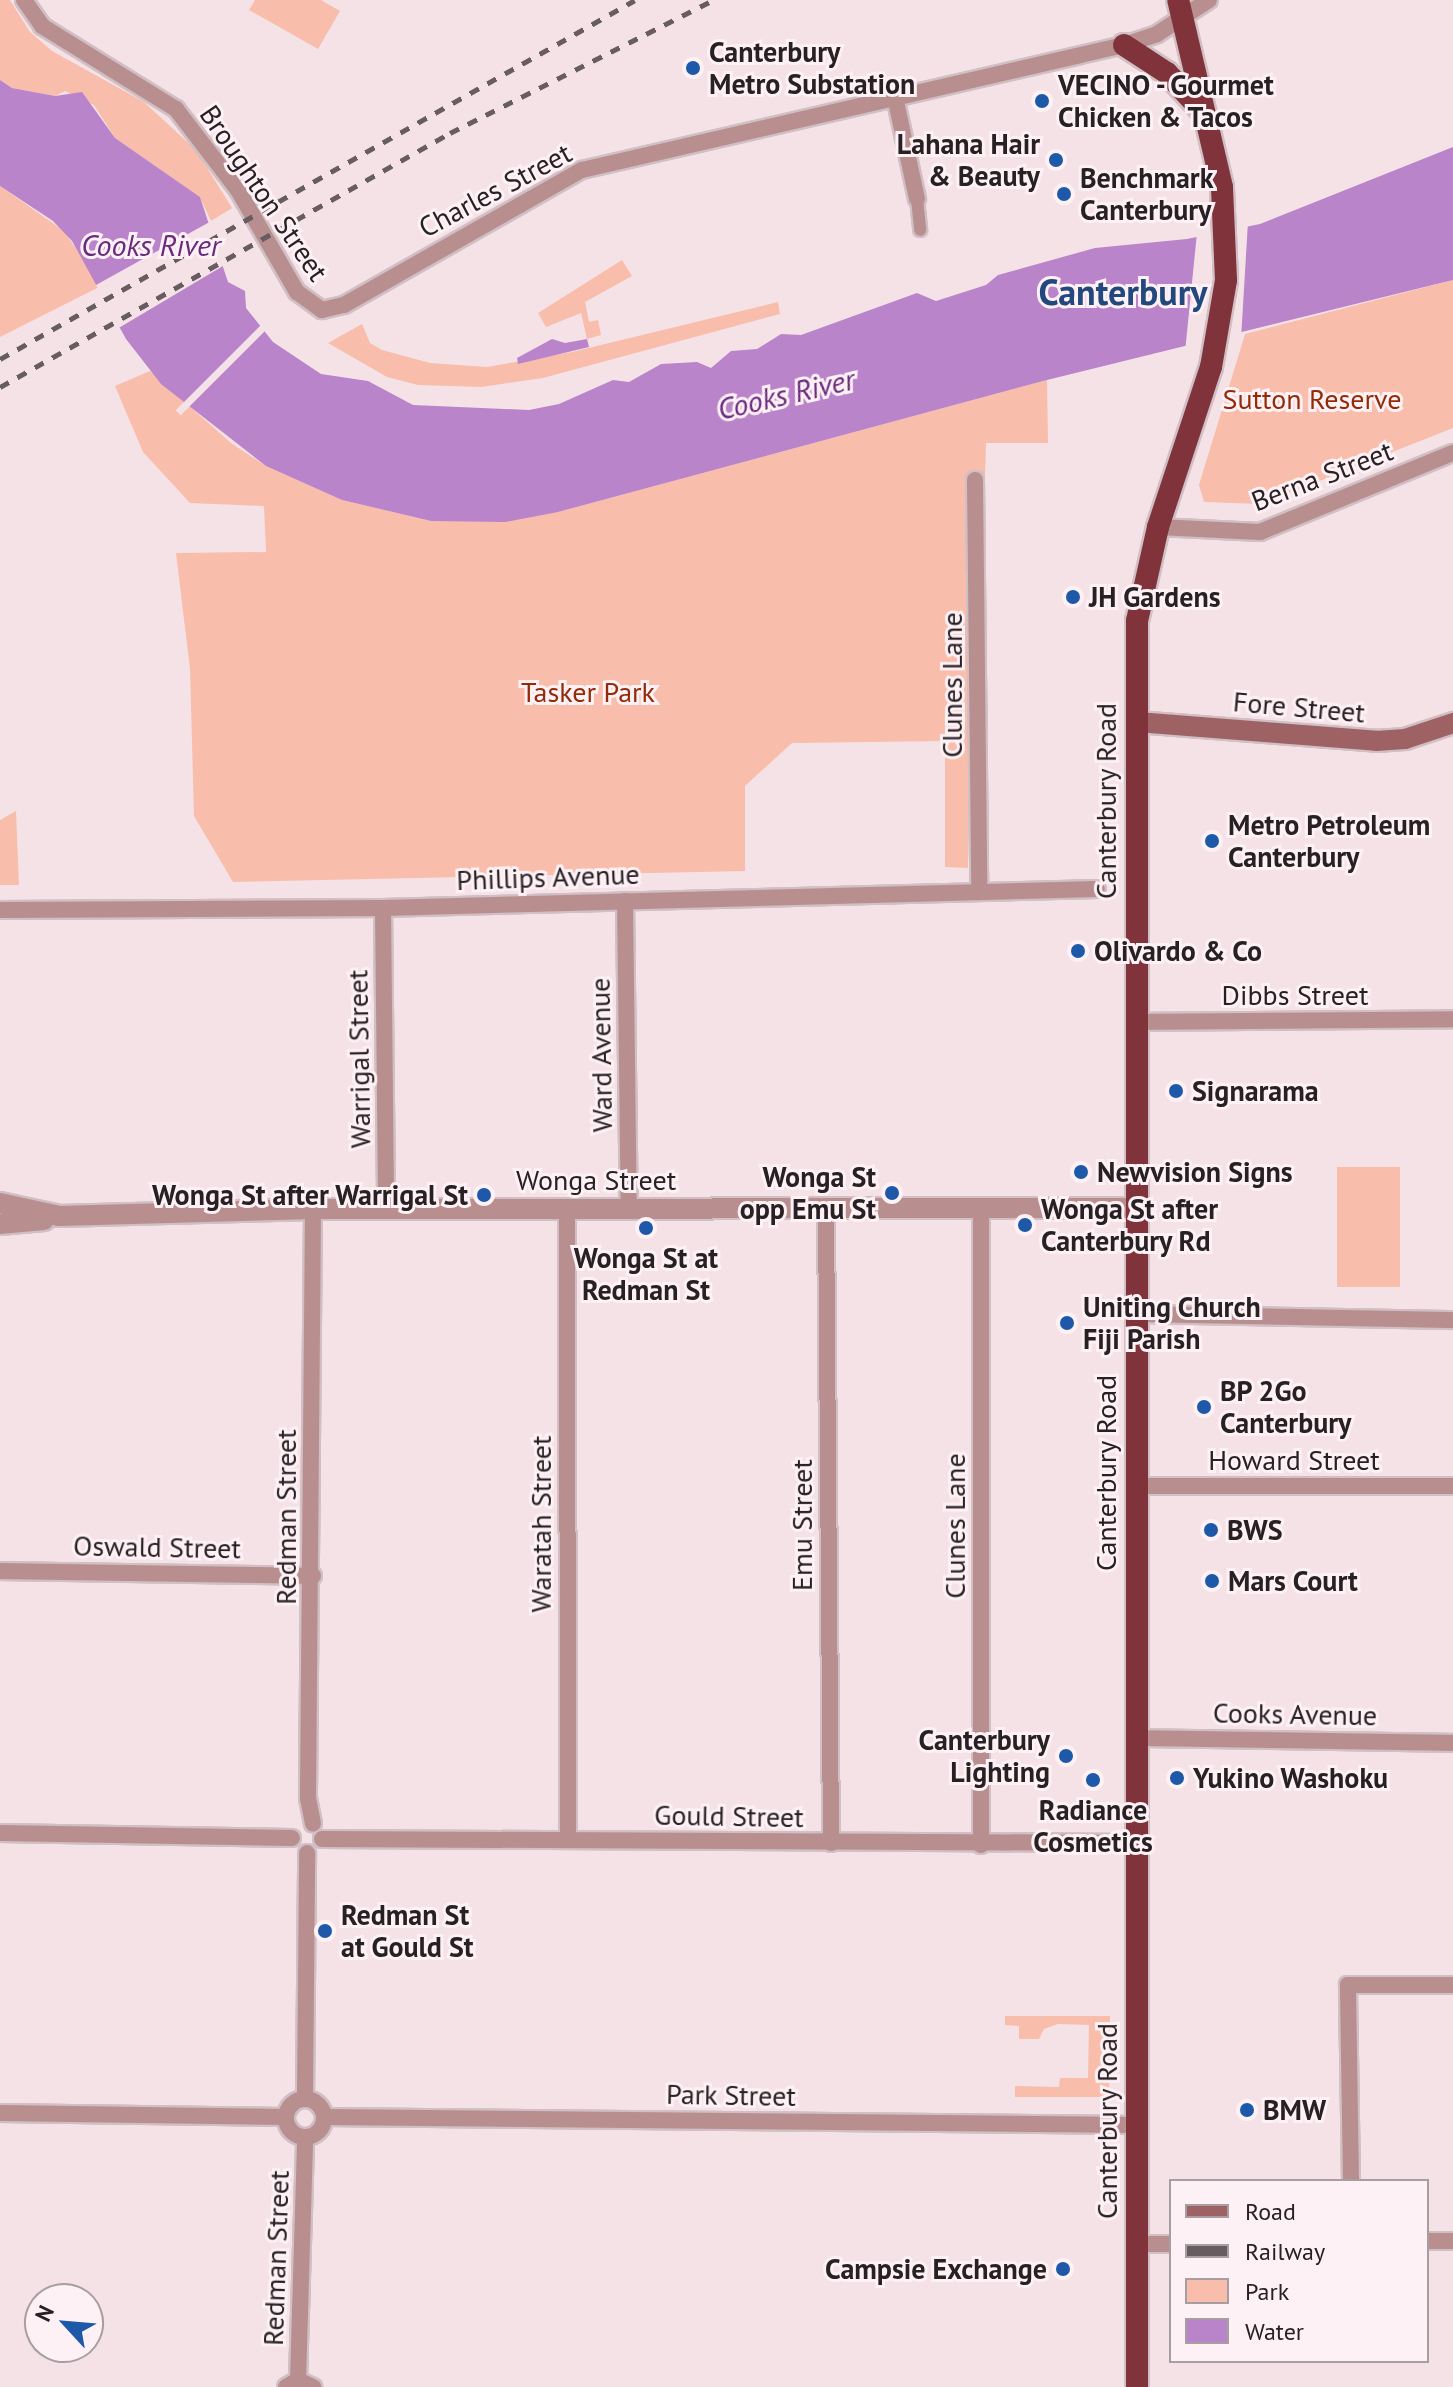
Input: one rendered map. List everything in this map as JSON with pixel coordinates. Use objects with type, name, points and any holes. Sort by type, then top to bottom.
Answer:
[{"type":"highway","name":"Canterbury Road","points":[[1137,2387],[1134,1208],[1137,621],[1158,527],[1218,340],[1226,280],[1222,187],[1180,9]]},
{"type":"highway","points":[[1124,45],[1167,73],[1205,114]]},
{"type":"main road","name":"Fore Street","points":[[1137,722],[1376,741],[1405,739],[1453,723]]},
{"type":"street","name":"Broughton Street","points":[[24,0],[42,26],[138,81],[183,116],[238,190],[308,304]]},
{"type":"street","name":"Charles Street","points":[[308,304],[322,310],[338,308],[582,170],[1124,45],[1180,9],[1209,0]]},
{"type":"street","points":[[895,97],[917,199],[920,230]]},
{"type":"street","name":"Berna Street","points":[[1158,527],[1260,532],[1453,453]]},
{"type":"street","name":"Clunes Lane","points":[[975,480],[979,889]]},
{"type":"street","name":"Phillips Avenue","points":[[0,910],[383,908],[979,889],[1097,889]]},
{"type":"street","name":"Ward Avenue","points":[[625,901],[629,1208]]},
{"type":"street","name":"Warrigal Street","points":[[383,908],[386,1209]]},
{"type":"street","name":"Dibbs Street","points":[[1137,1022],[1453,1019]]},
{"type":"street","name":"Wonga Street","points":[[0,1203],[59,1216]]},
{"type":"street","name":"Emu Street","points":[[826,1207],[831,1843]]},
{"type":"street","name":"Clunes Lane","points":[[981,1207],[981,1845]]},
{"type":"street","name":"Waratah Street","points":[[567,1208],[568,1840]]},
{"type":"street","name":"Wonga Street","points":[[0,1224],[59,1216],[313,1209],[1134,1208]]},
{"type":"street","name":"Redman Street","points":[[313,1209],[313,1576],[308,1798],[313,1824]]},
{"type":"street","points":[[1136,1314],[1453,1320]]},
{"type":"street","name":"Howard Street","points":[[1135,1486],[1453,1486]]},
{"type":"street","name":"Oswald Street","points":[[0,1571],[313,1576]]},
{"type":"street","name":"Cooks Avenue","points":[[1136,1738],[1453,1743]]},
{"type":"street","points":[[305,2099],[307,1853],[322,1839],[313,1824],[297,1827],[292,1838],[295,1847],[307,1853]]},
{"type":"street","points":[[0,1833],[292,1838]]},
{"type":"street","name":"Gould Street","points":[[322,1839],[981,1845],[1135,1843]]},
{"type":"street","points":[[1351,2179],[1348,1985],[1453,1985]]},
{"type":"street","points":[[305,2099],[320,2105],[325,2117],[317,2134],[305,2138],[289,2129],[286,2117],[291,2105],[305,2099]]},
{"type":"street","points":[[0,2113],[286,2117]]},
{"type":"street","name":"Park Street","points":[[325,2117],[1136,2125]]},
{"type":"street","name":"Redman Street","points":[[299,2385],[305,2138]]},
{"type":"street","points":[[1429,2241],[1453,2241]]},
{"type":"street","points":[[1137,2244],[1169,2244]]},
{"type":"green space","points":[[0,0],[10,0],[30,32],[52,51],[144,102],[196,150],[232,208],[211,221],[200,197],[115,138],[94,105],[65,91],[55,96],[12,88],[0,80]]},
{"type":"green space","points":[[255,0],[321,0],[340,11],[318,49],[249,10]]},
{"type":"green space","points":[[0,186],[64,231],[101,286],[0,337]]},
{"type":"green space","points":[[622,260],[632,276],[585,302],[589,322],[598,320],[601,335],[587,339],[581,313],[546,327],[538,313]]},
{"type":"green space","name":"Sutton Reserve","points":[[1453,280],[1453,428],[1261,504],[1204,502],[1199,485],[1245,334]]},
{"type":"green space","points":[[778,302],[780,314],[543,378],[481,387],[418,385],[387,377],[328,343],[362,324],[370,343],[382,350],[430,363],[487,367],[572,352]]},
{"type":"green space","name":"Tasker Park","points":[[150,371],[231,443],[266,466],[342,500],[431,521],[558,512],[1047,380],[1048,443],[986,443],[985,478],[969,479],[968,868],[945,867],[945,741],[792,743],[745,786],[745,871],[233,882],[194,816],[190,669],[176,553],[266,552],[264,506],[190,503],[143,452],[115,386]]},
{"type":"green space","points":[[16,811],[19,885],[0,885],[0,820]]},
{"type":"green space","points":[[1337,1167],[1400,1167],[1400,1287],[1337,1287]]},
{"type":"green space","points":[[1005,2016],[1110,2016],[1109,2097],[1015,2097],[1015,2086],[1059,2087],[1060,2078],[1088,2078],[1089,2025],[1058,2024],[1044,2029],[1039,2039],[1019,2039],[1019,2026],[1005,2025]]},
{"type":"water","name":"Cooks River","points":[[0,80],[12,88],[55,96],[82,92],[115,138],[200,197],[228,282],[245,291],[246,308],[273,342],[321,374],[368,381],[413,405],[529,410],[559,404],[613,380],[629,382],[661,364],[697,362],[711,368],[731,351],[757,349],[781,334],[801,335],[917,293],[936,301],[986,285],[998,275],[1095,248],[1187,239],[1260,224],[1453,147],[1453,280],[1047,380],[558,512],[505,522],[431,521],[342,500],[266,466],[161,384],[126,339],[72,241],[53,221],[0,186]]},
{"type":"water","points":[[552,339],[565,343],[587,339],[589,347],[518,364],[517,358]]},
{"type":"pier","points":[[215,219],[228,263],[117,329],[96,285]]},
{"type":"pier","points":[[1248,222],[1241,339],[1185,352],[1197,233]]},
{"type":"pier","points":[[262,324],[267,329],[181,415],[176,410]]},
{"type":"railway","points":[[0,359],[635,0]]},
{"type":"railway","points":[[0,387],[450,133],[713,0]]},
{"type":"place","name":"Canterbury Metro Substation","points":[[693,68]]},
{"type":"place","name":"VECINO - Gourmet Chicken & Tacos","points":[[1042,101]]},
{"type":"place","name":"Lahana Hair & Beauty","points":[[1056,160]]},
{"type":"place","name":"Benchmark Canterbury","points":[[1064,194]]},
{"type":"place","name":"JH Gardens","points":[[1073,597]]},
{"type":"place","name":"Metro Petroleum Canterbury","points":[[1212,841]]},
{"type":"place","name":"Olivardo & Co","points":[[1078,951]]},
{"type":"place","name":"Signarama","points":[[1176,1091]]},
{"type":"place","name":"Newvision Signs","points":[[1081,1172]]},
{"type":"place","name":"Wonga St opp Emu St","points":[[892,1193]]},
{"type":"place","name":"Wonga St after Warrigal St","points":[[484,1195]]},
{"type":"place","name":"Wonga St after Canterbury Rd","points":[[1025,1225]]},
{"type":"place","name":"Wonga St at Redman St","points":[[646,1228]]},
{"type":"place","name":"Uniting Church Fiji Parish","points":[[1067,1323]]},
{"type":"place","name":"BP 2Go Canterbury","points":[[1204,1407]]},
{"type":"place","name":"BWS","points":[[1211,1530]]},
{"type":"place","name":"Mars Court","points":[[1212,1581]]},
{"type":"place","name":"Canterbury Lighting","points":[[1066,1756]]},
{"type":"place","name":"Yukino Washoku","points":[[1177,1778]]},
{"type":"place","name":"Radiance Cosmetics","points":[[1093,1780]]},
{"type":"place","name":"Redman St at Gould St","points":[[325,1931]]},
{"type":"place","name":"BMW","points":[[1247,2110]]},
{"type":"place","name":"Campsie Exchange","points":[[1063,2269]]},
{"type":"district","name":"Canterbury","points":[[1123,292]]}]
